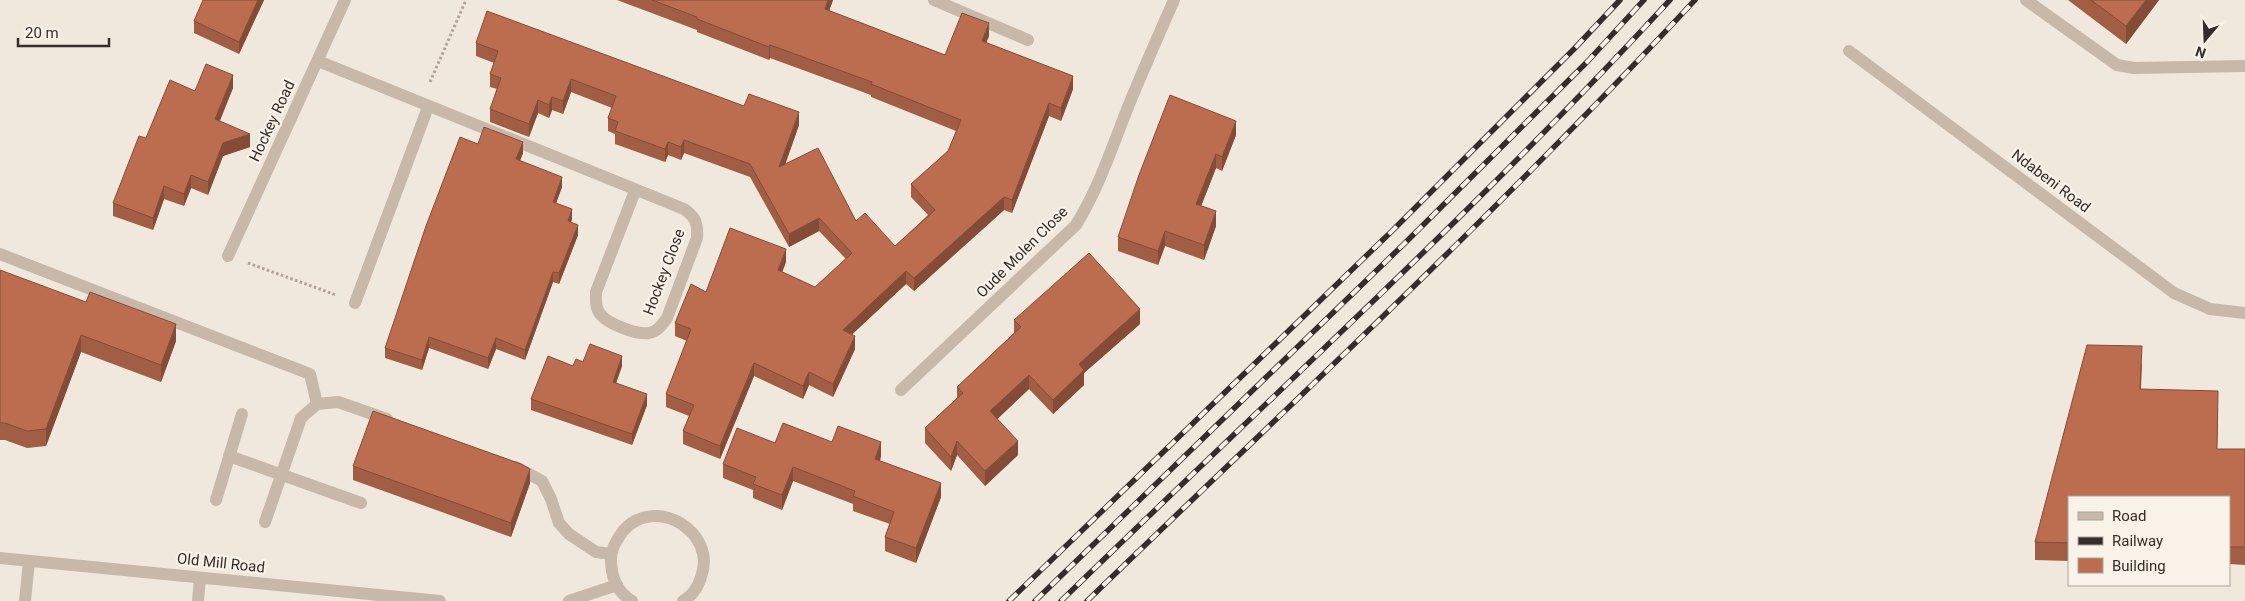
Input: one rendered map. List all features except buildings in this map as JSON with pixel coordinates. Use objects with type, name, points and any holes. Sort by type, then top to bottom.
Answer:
[{"type":"street","name":"Hockey Road","points":[[228,256],[345,0]]},
{"type":"street","points":[[934,0],[1028,40]]},
{"type":"street","name":"Oude Molen Close","points":[[901,390],[1076,225],[1090,203],[1111,156],[1130,102],[1174,0]]},
{"type":"street","points":[[2026,0],[2117,65],[2134,68],[2245,66]]},
{"type":"street","name":"Ndabeni Road","points":[[1849,51],[2174,293],[2210,309],[2245,313]]},
{"type":"street","name":"Hockey Close","points":[[318,61],[634,191],[684,209],[693,216],[698,226],[697,238],[667,318],[660,328],[649,333],[638,332],[610,321],[600,314],[596,304],[596,292],[634,191]]},
{"type":"street","points":[[355,303],[424,105]]},
{"type":"street","points":[[0,254],[310,374],[317,404]]},
{"type":"street","points":[[265,522],[300,418],[317,404],[338,402],[398,422]]},
{"type":"street","points":[[216,500],[242,414]]},
{"type":"street","points":[[229,456],[361,503]]},
{"type":"street","points":[[502,461],[520,468],[542,482],[551,499],[559,523],[569,534],[596,552],[611,554]]},
{"type":"street","points":[[632,601],[617,585],[611,570],[611,554],[617,538],[628,526],[642,518],[658,516],[674,519],[688,527],[698,540],[704,555],[704,571],[698,586],[683,601]]},
{"type":"street","name":"Old Mill Road","points":[[0,558],[440,601]]},
{"type":"street","points":[[25,601],[30,561]]},
{"type":"street","points":[[198,601],[200,578]]},
{"type":"street","points":[[569,601],[617,585]]},
{"type":"path","points":[[424,105],[466,0]]},
{"type":"path","points":[[228,256],[355,303]]},
{"type":"railway","points":[[1009,601],[1392,231],[1575,48],[1620,0]]},
{"type":"railway","points":[[1035,601],[1405,243],[1588,61],[1644,0]]},
{"type":"railway","points":[[1061,601],[1370,305],[1522,155],[1670,0]]},
{"type":"railway","points":[[1087,601],[1471,230],[1622,78],[1695,0]]}]
